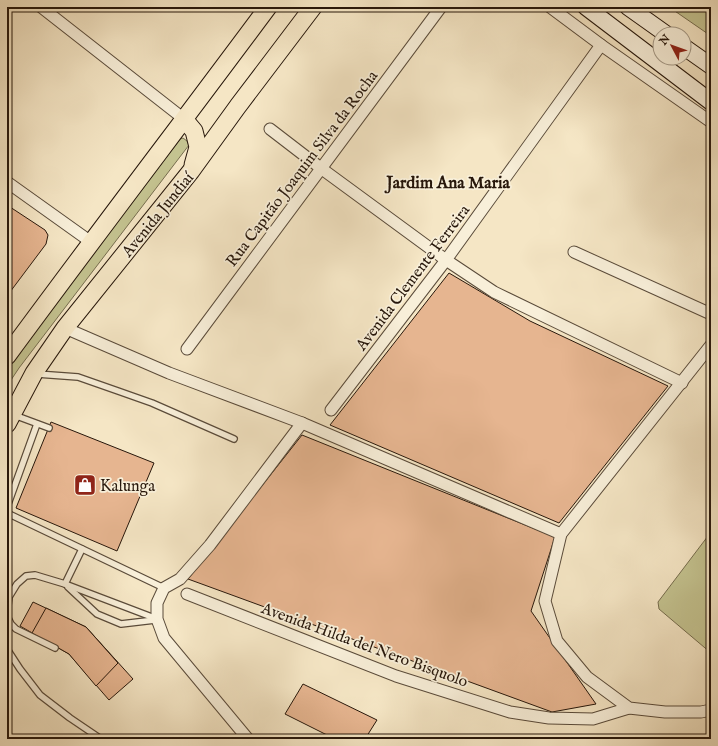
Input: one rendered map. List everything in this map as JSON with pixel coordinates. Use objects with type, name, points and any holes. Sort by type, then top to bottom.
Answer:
[{"type":"main road","points":[[7,356],[268,7]]},
{"type":"main road","name":"Avenida Jundiaí","points":[[9,419],[34,373],[65,328],[192,171],[238,106],[313,7]]},
{"type":"main road","points":[[586,7],[711,102]]},
{"type":"main road","points":[[628,7],[655,26]]},
{"type":"main road","points":[[692,53],[711,66]]},
{"type":"main road","points":[[184,119],[194,131],[198,147],[192,171]]},
{"type":"street","points":[[41,7],[184,119]]},
{"type":"street","name":"Rua Capitão Joaquim Silva da Rocha","points":[[187,349],[441,7]]},
{"type":"street","points":[[550,7],[601,45],[711,122]]},
{"type":"street","name":"Avenida Clemente Ferreira","points":[[331,410],[446,260],[601,45]]},
{"type":"street","points":[[270,129],[446,260],[494,292],[682,382]]},
{"type":"street","points":[[7,182],[91,242]]},
{"type":"street","points":[[574,252],[711,314]]},
{"type":"street","points":[[65,328],[169,373],[302,423],[562,534]]},
{"type":"street","points":[[711,345],[562,534],[545,601],[557,641],[587,677],[629,708],[665,712],[701,712],[711,710]]},
{"type":"street","points":[[248,739],[164,638],[157,619],[157,603],[164,588],[180,578],[210,545],[302,423]]},
{"type":"street","name":"Avenida Hilda del Nero Bisquolo","points":[[187,594],[396,676],[510,712],[549,718],[593,719],[629,708]]},
{"type":"lane","points":[[34,373],[78,377],[152,403],[234,439]]},
{"type":"lane","points":[[9,419],[37,424],[49,428]]},
{"type":"lane","points":[[7,507],[37,424]]},
{"type":"lane","points":[[7,513],[164,588]]},
{"type":"lane","points":[[65,584],[82,549]]},
{"type":"lane","points":[[55,648],[16,630],[11,624],[7,615],[9,597],[17,584],[26,576],[35,575],[65,584],[157,619]]},
{"type":"lane","points":[[65,584],[97,614],[121,624],[157,619]]},
{"type":"lane","points":[[7,649],[20,669],[40,694],[100,739]]},
{"type":"shaded area","points":[[669,7],[711,7],[711,36]]},
{"type":"shaded area","points":[[183,138],[189,145],[19,368],[7,386],[7,368],[180,139]]},
{"type":"shaded area","points":[[711,532],[711,653],[659,609],[658,602]]},
{"type":"building","points":[[7,205],[45,230],[48,235],[46,244],[10,292],[7,290]]},
{"type":"building","points":[[449,273],[530,321],[668,386],[559,523],[330,425]]},
{"type":"building","name":"Kalunga","points":[[51,422],[154,463],[117,551],[16,508]]},
{"type":"building","points":[[302,435],[555,537],[531,611],[596,704],[552,712],[188,579]]},
{"type":"building","points":[[33,602],[86,627],[133,679],[109,700],[69,654],[20,626]]},
{"type":"building","points":[[46,608],[86,627],[118,663],[96,686],[69,654],[32,633]]},
{"type":"building","points":[[303,684],[377,720],[365,739],[335,739],[285,714]]},
{"type":"place","name":"Kalunga","points":[[85,485]]},
{"type":"district","name":"Jardim Ana Maria","points":[[448,182]]}]
